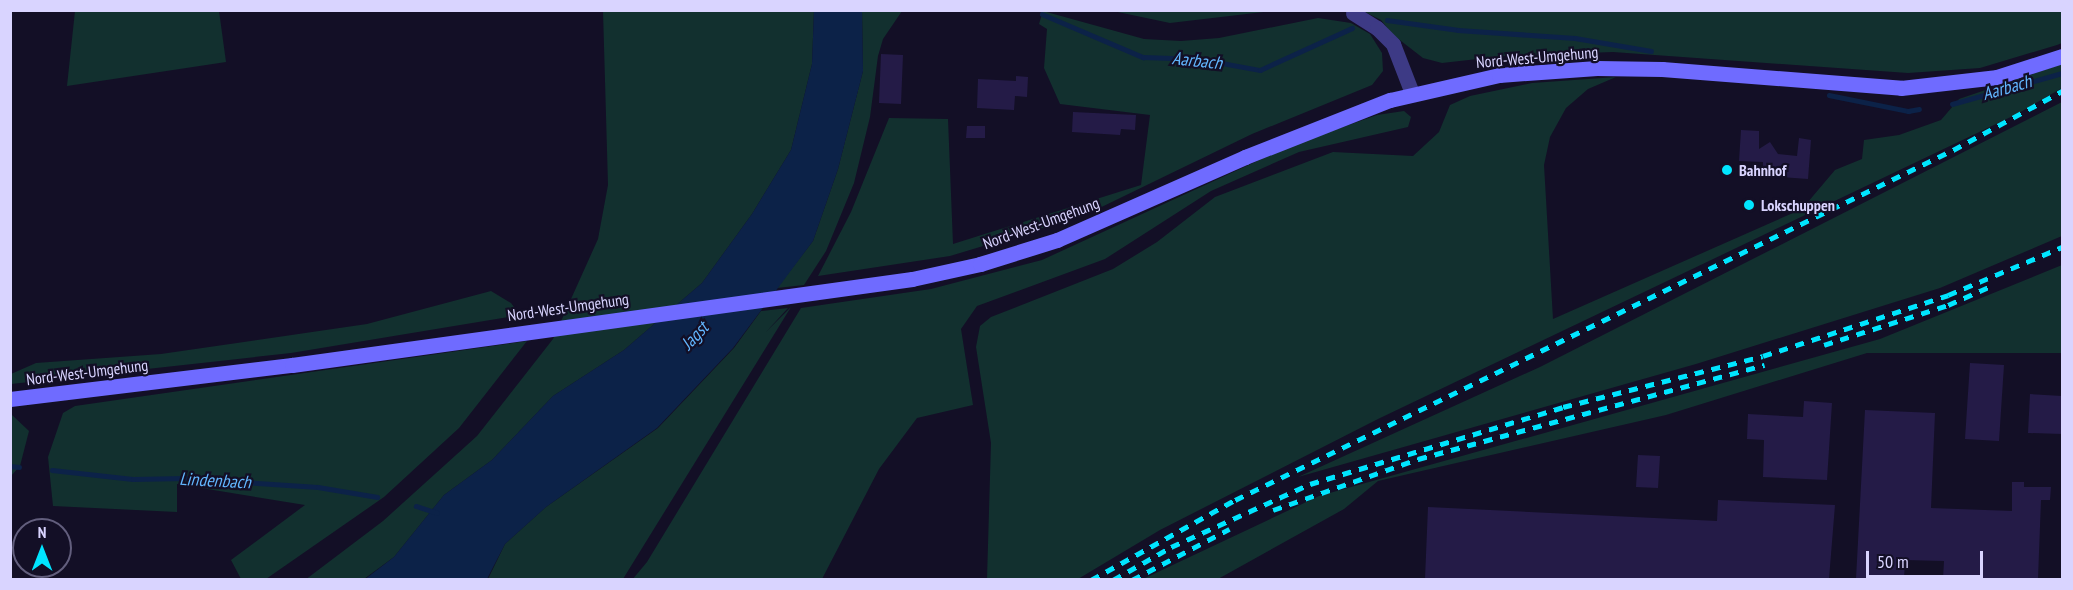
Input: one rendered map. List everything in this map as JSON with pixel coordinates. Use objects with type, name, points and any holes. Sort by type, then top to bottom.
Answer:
[{"type":"main road","name":"Nord-West-Umgehung","points":[[10,399],[292,365],[483,336],[833,290],[969,267],[1057,240],[1317,127],[1412,93],[1499,75],[1597,68],[1662,69],[1878,87],[1946,86],[1997,77],[2062,57]]},
{"type":"street","points":[[1353,13],[1377,28],[1393,44],[1412,93]]},
{"type":"green space","points":[[2062,10],[2062,43],[1980,68],[1908,73],[1613,52],[1504,56],[1442,63],[1423,58],[1392,34],[1381,20],[1363,11]]},
{"type":"green space","points":[[75,11],[219,11],[226,62],[67,86]]},
{"type":"green space","points":[[603,11],[814,11],[812,64],[791,150],[752,214],[702,283],[624,350],[553,396],[492,460],[444,495],[394,557],[364,579],[305,580],[383,521],[477,436],[553,339],[598,239],[608,185]]},
{"type":"green space","points":[[862,11],[902,11],[883,39],[878,56],[870,117],[854,183],[826,251],[804,285],[777,288],[813,241],[838,169],[863,71]]},
{"type":"green space","points":[[1043,11],[1144,39],[1181,41],[1219,38],[1318,18],[1351,23],[1370,34],[1382,53],[1383,71],[1372,85],[1252,134],[1083,216],[950,256],[818,276],[851,212],[889,118],[948,119],[953,244],[1141,185],[1150,115],[1060,104],[1044,68],[1047,29],[1039,24]]},
{"type":"green space","points":[[1113,11],[1273,11],[1170,23]]},
{"type":"green space","points":[[2062,64],[2062,88],[2017,114],[1378,419],[1160,530],[1078,579],[987,579],[991,443],[976,347],[980,326],[991,317],[1113,269],[1157,242],[1215,197],[1333,152],[1413,156],[1439,132],[1450,105],[1470,96],[1532,83],[1616,77],[1588,89],[1566,108],[1550,137],[1544,165],[1553,319],[1802,209],[1835,170],[1862,159],[1864,140],[1899,135],[1941,120],[1959,99]]},
{"type":"green space","points":[[2062,102],[2062,236],[1940,288],[1696,364],[1298,477],[1540,367]]},
{"type":"green space","points":[[1404,111],[1411,117],[1408,127],[1299,152],[1211,191],[1105,259],[977,306],[961,329],[973,405],[917,418],[879,469],[822,579],[632,580],[647,562],[801,308],[931,289],[1042,260],[1292,145],[1377,115]]},
{"type":"green space","points":[[2062,265],[2062,353],[1867,353],[1666,415],[1378,481],[1344,509],[1218,579],[1143,579],[1319,496],[1880,339]]},
{"type":"green space","points":[[491,291],[511,303],[520,315],[291,353],[11,384],[11,374],[36,363],[161,354],[367,324]]},
{"type":"green space","points":[[791,307],[623,579],[488,579],[505,544],[546,507],[658,428],[734,348],[761,311],[788,308],[766,332]]},
{"type":"green space","points":[[527,341],[459,428],[384,497],[266,579],[241,579],[231,560],[305,505],[177,484],[177,512],[53,506],[48,457],[63,413],[75,406]]},
{"type":"green space","points":[[11,414],[29,431],[20,466],[11,476]]},
{"type":"water","name":"Jagst","points":[[814,11],[862,11],[863,71],[838,169],[813,241],[733,348],[657,428],[546,507],[505,544],[487,579],[364,580],[394,557],[444,495],[492,460],[553,396],[624,350],[702,283],[752,214],[791,150],[812,64]]},
{"type":"building","points":[[881,54],[903,55],[901,104],[879,103]]},
{"type":"building","points":[[1016,76],[1028,77],[1027,97],[1015,96],[1014,110],[977,108],[978,79],[1016,81]]},
{"type":"building","points":[[1073,112],[1136,115],[1135,130],[1121,129],[1120,135],[1072,132]]},
{"type":"building","points":[[967,126],[985,126],[985,138],[966,138]]},
{"type":"building","points":[[1741,130],[1759,131],[1759,149],[1770,142],[1778,154],[1797,156],[1799,138],[1811,140],[1808,179],[1781,177],[1781,171],[1763,175],[1763,162],[1739,161]]},
{"type":"building","points":[[1970,363],[2004,365],[1999,441],[1965,439]]},
{"type":"building","points":[[2030,394],[2062,396],[2062,434],[2028,433]]},
{"type":"building","points":[[1804,401],[1832,403],[1827,480],[1763,477],[1764,440],[1747,439],[1748,414],[1803,417]]},
{"type":"building","points":[[1865,410],[1935,413],[1931,508],[2012,511],[2012,482],[2024,482],[2024,487],[2051,487],[2050,500],[2041,500],[2038,579],[1943,579],[1944,561],[1905,560],[1904,579],[1856,579]]},
{"type":"building","points":[[1638,455],[1660,456],[1658,488],[1636,487]]},
{"type":"building","points":[[1718,500],[1835,505],[1829,579],[1425,579],[1428,507],[1717,521]]},
{"type":"waterway","name":"Aarbach","points":[[1042,14],[1143,57],[1200,59],[1260,70],[1352,28]]},
{"type":"waterway","name":"Aarbach","points":[[1387,20],[1458,30],[1575,38],[1651,51]]},
{"type":"waterway","name":"Aarbach","points":[[1952,104],[2062,73]]},
{"type":"waterway","name":"Aarbach","points":[[1829,95],[1908,111],[1919,109]]},
{"type":"waterway","name":"Lindenbach","points":[[10,466],[19,467]]},
{"type":"waterway","name":"Lindenbach","points":[[52,470],[133,479],[185,478],[318,487],[377,497]]},
{"type":"waterway","name":"Lindenbach","points":[[416,506],[437,513]]},
{"type":"railway","points":[[1091,580],[1235,500],[1953,150],[2062,91]]},
{"type":"railway","points":[[1113,580],[1171,547],[1310,484],[1563,407],[1763,356],[1948,295],[2062,247]]},
{"type":"railway","points":[[1824,345],[1948,305],[1991,286]]},
{"type":"railway","points":[[1273,510],[1418,459],[1764,365]]},
{"type":"railway","points":[[1132,580],[1229,529]]},
{"type":"place","name":"Bahnhof","points":[[1727,170]]},
{"type":"place","name":"Lokschuppen","points":[[1749,205]]}]
